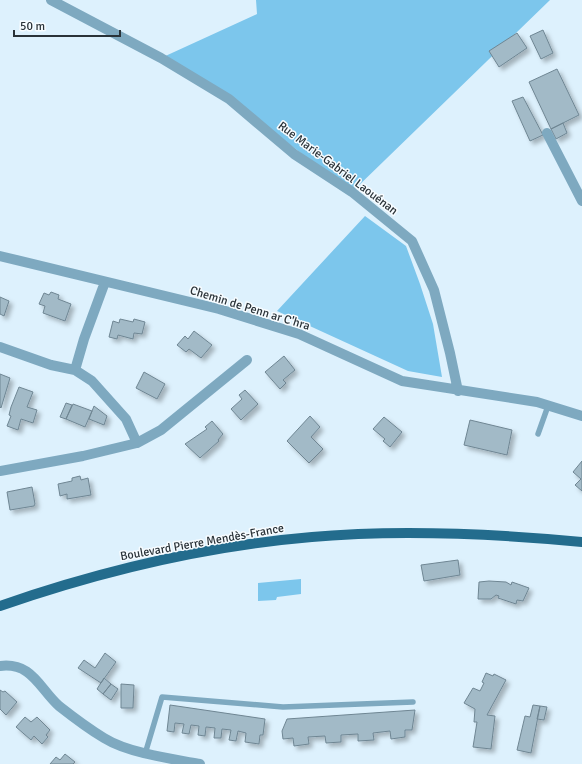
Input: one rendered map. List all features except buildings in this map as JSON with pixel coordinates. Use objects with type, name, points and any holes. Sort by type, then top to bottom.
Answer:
[{"type":"main road","name":"Boulevard Pierre Mendès-France","points":[[0,606],[35,594],[125,568],[219,550],[285,540],[358,534],[438,533],[582,542]]},
{"type":"street","name":"Rue Marie-Gabriel Laouénan","points":[[51,0],[161,58],[230,99],[294,154],[352,192],[412,241],[434,290],[458,391]]},
{"type":"street","points":[[547,133],[582,201]]},
{"type":"street","name":"Chemin de Penn ar C'hra","points":[[0,256],[219,309],[298,334],[402,382],[538,402],[582,416]]},
{"type":"street","points":[[75,370],[84,338],[105,282]]},
{"type":"street","points":[[0,347],[51,366],[75,370],[92,381],[126,419],[137,443]]},
{"type":"street","points":[[0,471],[83,456],[137,443],[161,430],[247,360]]},
{"type":"street","points":[[0,666],[11,665],[29,672],[59,705],[105,739],[145,754],[200,764]]},
{"type":"lane","points":[[538,434],[548,406]]},
{"type":"lane","points":[[145,754],[162,697],[283,707],[413,702]]},
{"type":"shaded area","points":[[256,0],[550,0],[352,192],[230,99],[161,58],[257,14]]},
{"type":"shaded area","points":[[365,216],[406,246],[433,324],[442,377],[408,371],[277,311]]},
{"type":"shaded area","points":[[301,579],[301,594],[277,597],[276,600],[258,601],[258,583]]}]
